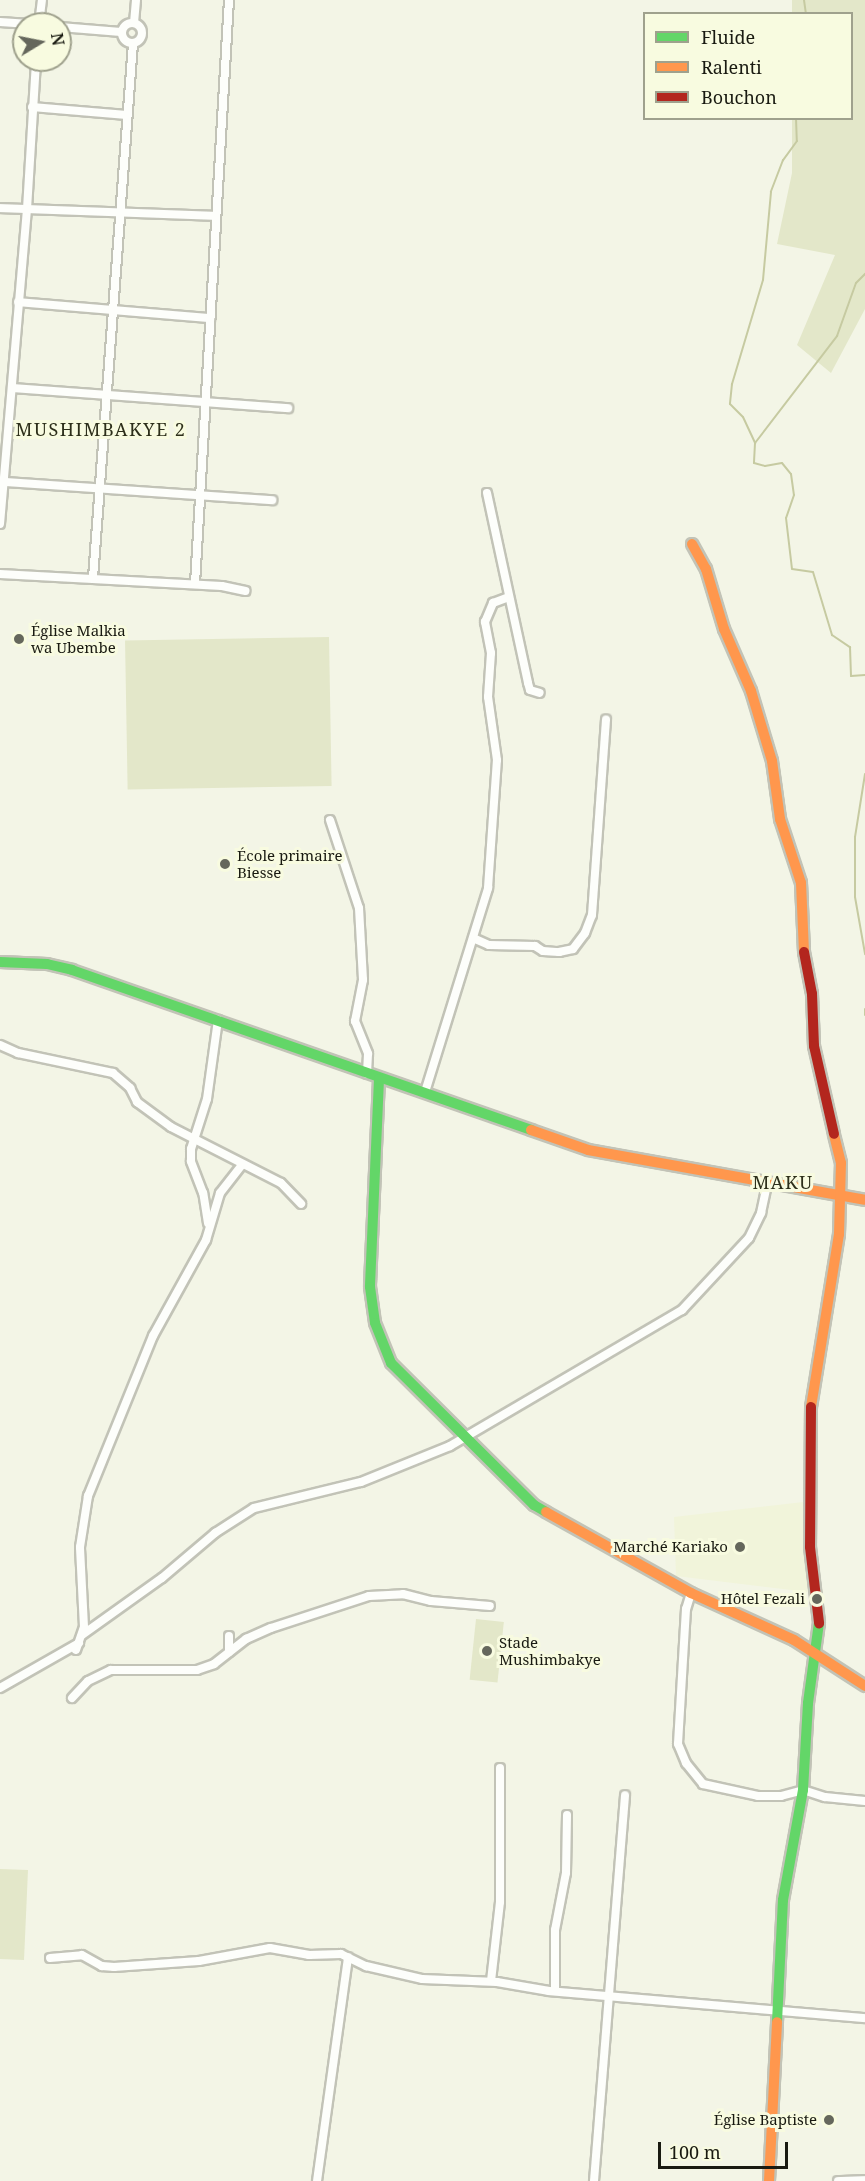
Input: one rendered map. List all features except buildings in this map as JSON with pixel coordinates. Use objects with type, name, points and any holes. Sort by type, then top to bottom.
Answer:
[{"type":"main road","points":[[692,544],[706,569],[724,629],[751,691],[762,738],[772,761],[780,819],[796,863],[804,907],[805,968],[812,994],[814,1046],[840,1151],[839,1234],[810,1420],[810,1547],[820,1614],[803,1790],[783,1900],[769,2181]]},
{"type":"main road","points":[[0,962],[65,968],[219,1018],[366,1074],[425,1092],[588,1150],[767,1184],[841,1193],[865,1200]]},
{"type":"main road","points":[[380,1079],[370,1279],[375,1323],[391,1363],[444,1413],[463,1437],[534,1505],[691,1593],[774,1629],[815,1652],[865,1686]]},
{"type":"street","points":[[93,578],[133,43],[142,34],[134,23],[136,0]]},
{"type":"street","points":[[195,584],[229,0]]},
{"type":"street","points":[[133,43],[123,39],[122,32],[127,23],[134,23]]},
{"type":"street","points":[[72,28],[122,32]]},
{"type":"street","points":[[0,524],[6,482],[35,72]]},
{"type":"street","points":[[32,107],[128,115]]},
{"type":"street","points":[[0,207],[215,216]]},
{"type":"street","points":[[18,302],[210,318]]},
{"type":"street","points":[[13,388],[288,408]]},
{"type":"street","points":[[6,482],[272,500]]},
{"type":"street","points":[[487,493],[528,683],[530,690],[540,693]]},
{"type":"street","points":[[0,574],[195,584],[245,591]]},
{"type":"street","points":[[425,1092],[488,888],[497,760],[488,697],[491,653],[485,622],[493,603],[509,597]]},
{"type":"street","points":[[473,938],[489,945],[535,946],[543,951],[559,952],[573,949],[585,933],[592,915],[606,720]]},
{"type":"street","points":[[330,820],[358,908],[363,980],[355,1021],[368,1054],[366,1074]]},
{"type":"street","points":[[209,1225],[203,1193],[191,1161],[207,1099],[219,1018]]},
{"type":"street","points":[[0,1045],[18,1053],[113,1073],[130,1088],[137,1102],[171,1127],[281,1183],[301,1204]]},
{"type":"street","points":[[80,1643],[80,1547],[88,1496],[153,1336],[206,1240],[220,1193],[242,1165]]},
{"type":"street","points":[[0,1688],[80,1643],[215,1533],[254,1508],[361,1482],[463,1437],[661,1323],[695,1299],[749,1238],[761,1213],[767,1184]]},
{"type":"street","points":[[691,1593],[684,1631],[681,1754],[703,1784],[758,1796],[781,1796],[803,1790],[825,1797],[865,1801]]},
{"type":"street","points":[[72,1698],[88,1681],[111,1670],[189,1671],[214,1664],[246,1639],[282,1624],[369,1596],[403,1594],[431,1601],[490,1606]]},
{"type":"street","points":[[228,1652],[229,1636]]},
{"type":"street","points":[[491,1982],[500,1902],[500,1768]]},
{"type":"street","points":[[594,2181],[612,1995],[625,1795]]},
{"type":"street","points":[[555,1991],[555,1930],[566,1873],[567,1815]]},
{"type":"street","points":[[50,1958],[82,1955],[102,1966],[114,1967],[187,1963],[270,1948],[348,1957],[408,1977],[491,1982],[555,1991],[865,2018]]},
{"type":"street","points":[[317,2181],[348,1957]]},
{"type":"street","points":[[838,2181],[865,2180]]},
{"type":"shaded area","points":[[792,0],[865,0],[865,309],[831,373],[797,345],[835,255],[777,244],[792,173],[792,120],[853,120],[853,12],[792,12]]},
{"type":"shaded area","points":[[329,637],[332,786],[128,790],[125,641]]},
{"type":"shaded area","name":"Marché Kariako","points":[[803,1502],[808,1592],[676,1576],[674,1517]]},
{"type":"shaded area","name":"Stade Mushimbakye","points":[[476,1619],[504,1622],[497,1683],[470,1680]]},
{"type":"shaded area","points":[[0,1869],[28,1870],[24,1960],[0,1959]]},
{"type":"waterway","points":[[804,0],[806,12]]},
{"type":"waterway","points":[[796,120],[797,141],[783,160],[771,192],[763,280],[732,384],[730,404],[743,417],[755,443],[754,463],[765,466],[782,463],[791,474],[794,495],[786,518],[792,569],[813,572],[832,635],[850,647],[851,676],[865,675]]},
{"type":"waterway","points":[[755,443],[837,336],[856,283],[865,274]]},
{"type":"waterway","points":[[865,774],[855,837],[855,897],[865,954]]},
{"type":"waterway","points":[[865,1009],[865,1015]]},
{"type":"traffic: fast","points":[[0,962],[47,964],[72,970],[531,1130]]},
{"type":"traffic: fast","points":[[379,1079],[370,1287],[375,1323],[391,1363],[534,1505],[546,1512]]},
{"type":"traffic: fast","points":[[777,2022],[783,1900],[803,1790],[808,1703],[819,1623]]},
{"type":"traffic: slow","points":[[692,544],[706,569],[724,629],[751,691],[772,761],[780,819],[801,883],[804,952]]},
{"type":"traffic: slow","points":[[531,1130],[588,1150],[865,1200]]},
{"type":"traffic: slow","points":[[811,1407],[839,1234],[841,1163],[834,1134]]},
{"type":"traffic: slow","points":[[546,1512],[691,1593],[794,1640],[865,1686]]},
{"type":"traffic: slow","points":[[769,2181],[777,2022]]},
{"type":"traffic: jam","points":[[804,952],[812,994],[814,1046],[834,1134]]},
{"type":"traffic: jam","points":[[811,1407],[810,1547],[819,1623]]},
{"type":"place","name":"Église Malkia wa Ubembe","points":[[19,639]]},
{"type":"place","name":"École primaire Biesse","points":[[225,864]]},
{"type":"place","name":"Marché Kariako","points":[[740,1547]]},
{"type":"place","name":"Hôtel Fezali","points":[[817,1599]]},
{"type":"place","name":"Stade Mushimbakye","points":[[487,1651]]},
{"type":"place","name":"Église Baptiste","points":[[829,2120]]},
{"type":"district","name":"MUSHIMBAKYE 2","points":[[101,429]]},
{"type":"district","name":"MAKU","points":[[783,1182]]}]
